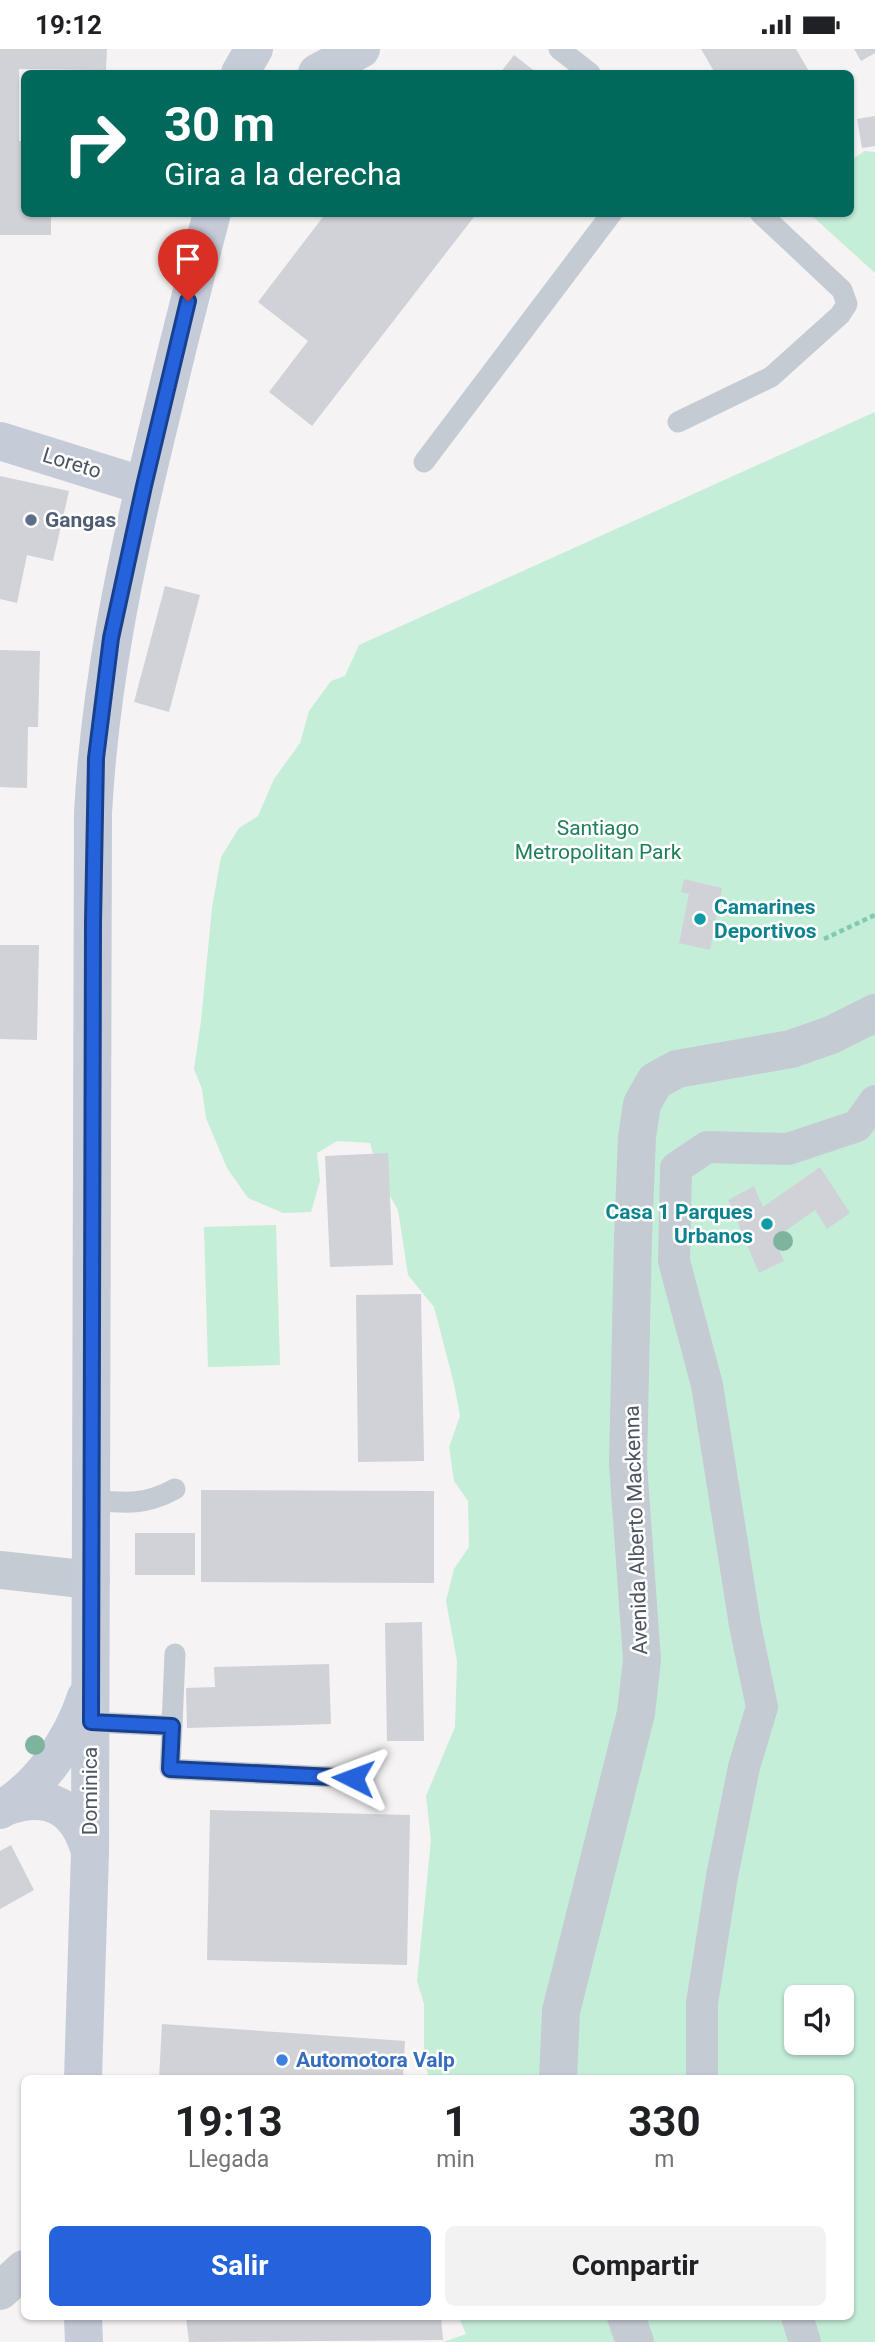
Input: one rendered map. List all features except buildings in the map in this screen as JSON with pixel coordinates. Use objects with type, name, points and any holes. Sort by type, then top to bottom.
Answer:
[{"type":"main road","points":[[242,70],[254,49]]},
{"type":"main road","points":[[322,70],[361,49]]},
{"type":"main road","name":"Dominica","points":[[83,2075],[90,1852],[93,827],[96,758],[111,638],[144,486],[211,217]]},
{"type":"main road","name":"Loreto","points":[[0,441],[144,486]]},
{"type":"main road","points":[[3,1809],[34,1781],[59,1751],[73,1729],[91,1679]]},
{"type":"main road","points":[[3,1809],[23,1801],[42,1800],[60,1806],[75,1818],[85,1833],[90,1852]]},
{"type":"main road","points":[[83,2320],[84,2342]]},
{"type":"street","name":"Avenida Alberto Mackenna","points":[[558,2075],[561,2011],[636,1713],[640,1686],[642,1660],[628,1464],[633,1238],[642,1104],[655,1081],[677,1069],[791,1049],[831,1035],[875,1013]]},
{"type":"street","points":[[702,2075],[702,2003],[722,1876],[744,1767],[762,1707],[745,1625],[707,1385],[674,1261],[676,1168],[707,1147],[788,1149],[857,1126],[875,1101]]},
{"type":"street","points":[[0,1570],[90,1580]]},
{"type":"street","points":[[0,2291],[21,2272]]},
{"type":"street","points":[[627,2320],[635,2342]]},
{"type":"street","points":[[798,2320],[805,2342]]},
{"type":"lane","points":[[559,49],[586,70]]},
{"type":"lane","points":[[424,462],[609,217]]},
{"type":"lane","points":[[678,422],[771,377],[840,315],[847,304],[842,290],[764,217]]},
{"type":"lane","points":[[90,1500],[130,1504],[158,1498],[175,1489]]},
{"type":"lane","points":[[175,1654],[170,1769],[353,1778]]},
{"type":"lane","points":[[91,1722],[172,1726]]},
{"type":"path","points":[[824,939],[875,915]]},
{"type":"green space","points":[[865,151],[875,152],[875,273],[813,217],[854,217],[854,158]]},
{"type":"green space","name":"Santiago Metropolitan Park","points":[[875,412],[875,2342],[443,2342],[466,2334],[460,2320],[854,2320],[854,2075],[428,2075],[424,2058],[424,2004],[417,1981],[431,1840],[426,1796],[455,1727],[457,1661],[446,1601],[454,1569],[469,1547],[468,1501],[454,1481],[449,1447],[460,1416],[454,1384],[434,1307],[408,1275],[398,1210],[380,1179],[370,1143],[337,1141],[317,1153],[320,1181],[311,1212],[283,1213],[248,1198],[227,1168],[206,1118],[202,1089],[194,1069],[212,908],[221,857],[239,828],[258,816],[274,779],[300,743],[309,711],[331,681],[345,676],[359,645]]},
{"type":"green space","points":[[276,1225],[280,1365],[208,1367],[204,1227]]},
{"type":"place","name":"Gangas","points":[[31,520]]},
{"type":"place","name":"Camarines Deportivos","points":[[700,919]]},
{"type":"place","name":"Casa 1 Parques Urbanos","points":[[767,1224]]},
{"type":"place","name":"Automotora Valp","points":[[282,2060]]},
{"type":"route","points":[[188,301],[111,638],[96,758],[93,813],[91,1722],[172,1726],[170,1769],[353,1778]]}]
